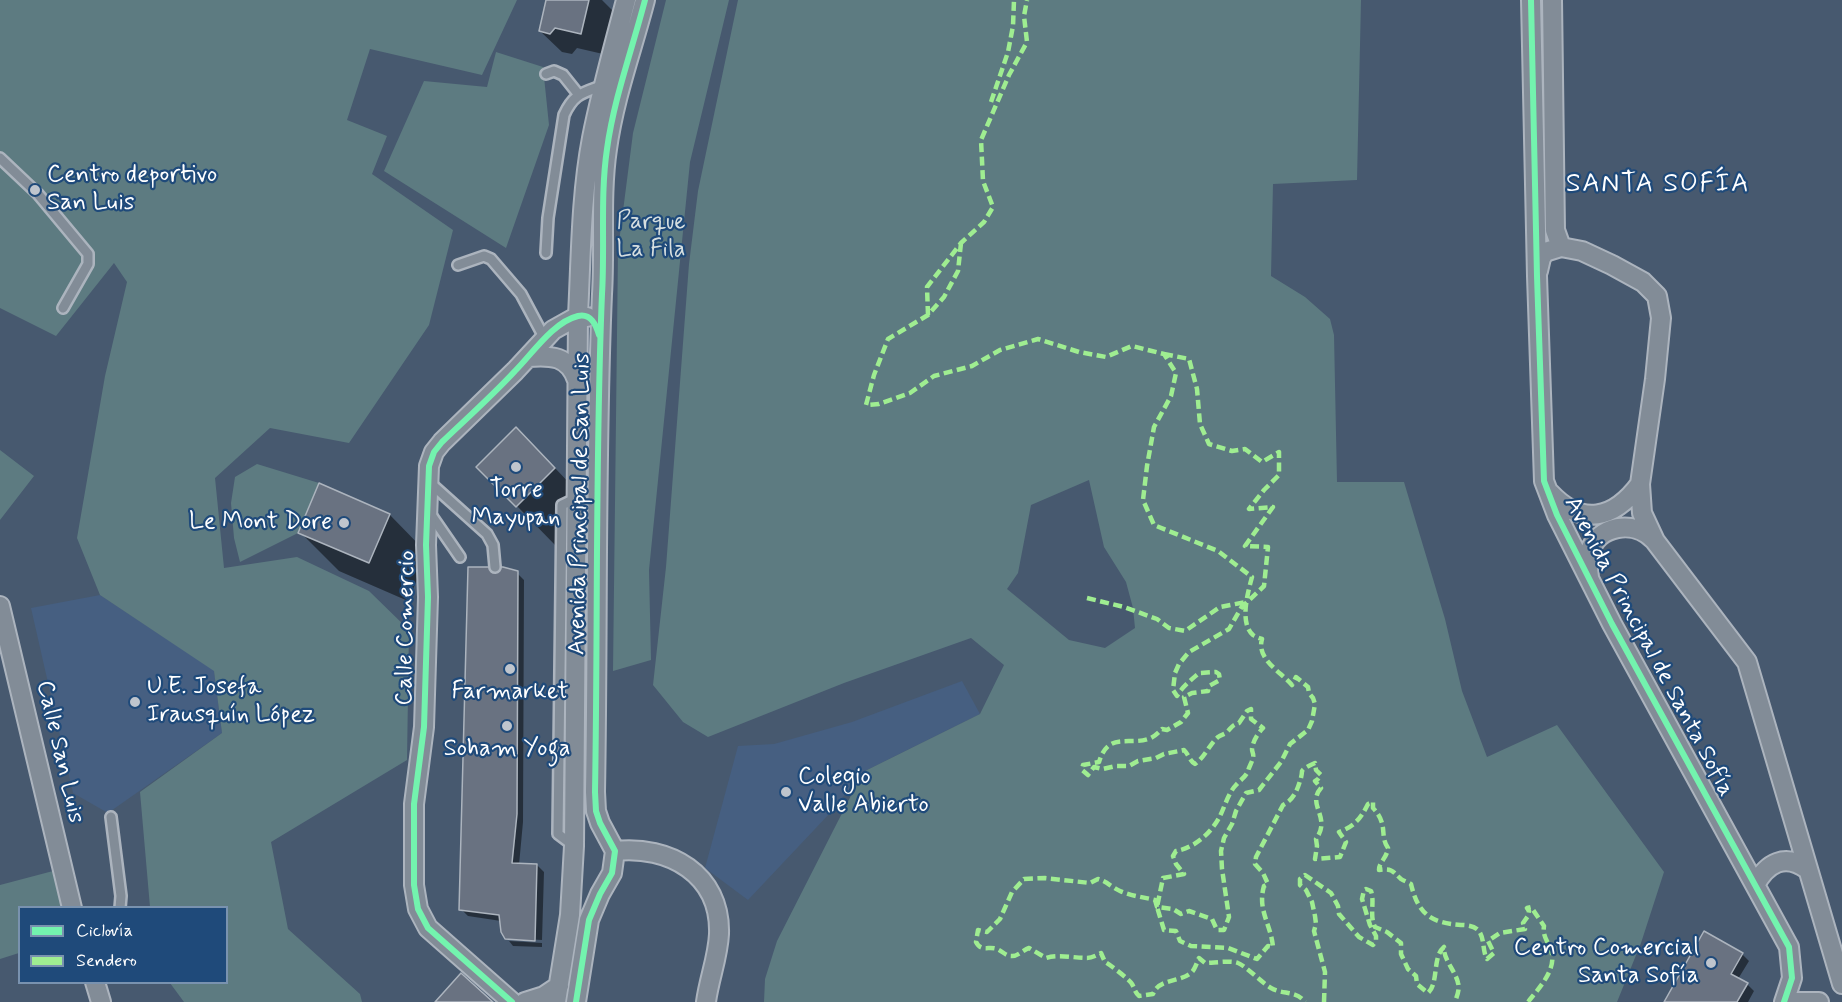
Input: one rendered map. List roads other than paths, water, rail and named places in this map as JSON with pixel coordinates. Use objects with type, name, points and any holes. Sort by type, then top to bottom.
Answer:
[{"type":"street","name":"Avenida Principal de San Luis","points":[[558,994],[570,915],[574,846],[578,316],[581,249],[592,139],[626,0]]},
{"type":"street","name":"Avenida Principal de San Luis","points":[[612,846],[596,811],[595,792],[596,553],[604,250],[603,190],[607,150],[617,100],[645,0]]},
{"type":"street","name":"Avenida Principal de Santa Sofía","points":[[1532,0],[1542,469],[1547,490],[1589,581],[1789,947],[1792,978],[1784,1002]]},
{"type":"street","points":[[1552,0],[1555,230],[1561,247]]},
{"type":"street","points":[[1537,276],[1541,258],[1545,252],[1561,247],[1582,251],[1612,265],[1643,282],[1657,296],[1661,318],[1660,337],[1640,484],[1642,513],[1655,542]]},
{"type":"street","points":[[581,249],[591,264],[596,262],[604,250]]},
{"type":"street","points":[[578,316],[591,319],[596,325],[600,341]]},
{"type":"street","name":"Calle Comercio","points":[[512,1002],[428,928],[418,909],[414,885],[414,804],[424,715],[429,466],[441,442],[553,330],[578,316]]},
{"type":"street","points":[[528,357],[545,355],[558,358],[574,369],[578,383]]},
{"type":"street","name":"Avenida Principal de Santa Sofía","points":[[1547,490],[1558,502],[1576,513],[1593,515],[1618,507],[1640,484]]},
{"type":"street","points":[[1589,581],[1588,554],[1595,541],[1605,532],[1618,528],[1639,530],[1648,534],[1747,662],[1842,984]]},
{"type":"street","name":"Calle San Luis","points":[[0,606],[72,906]]},
{"type":"street","points":[[574,846],[592,835],[605,837],[612,846],[612,873],[589,920],[576,1002]]},
{"type":"street","points":[[612,846],[651,852],[676,859],[691,868],[710,893],[719,935],[705,1002]]},
{"type":"street","points":[[1755,885],[1764,871],[1772,864],[1791,862],[1807,869]]},
{"type":"street","points":[[96,984],[101,1002]]},
{"type":"street","points":[[525,1002],[558,994]]},
{"type":"street","points":[[1797,1002],[1819,1002]]},
{"type":"lane","points":[[546,74],[554,71],[563,75],[579,95]]},
{"type":"lane","points":[[546,253],[548,218],[564,115],[570,102],[579,95],[604,85]]},
{"type":"lane","points":[[0,158],[38,194],[88,254],[88,264],[63,308]]},
{"type":"lane","points":[[458,265],[483,256],[491,259],[521,294],[545,339]]},
{"type":"lane","points":[[428,481],[487,534],[493,544],[495,567]]},
{"type":"lane","points":[[428,510],[460,557]]},
{"type":"lane","points":[[111,817],[121,896],[120,906]]},
{"type":"place","name":"Centro deportivo San Luis","points":[[35,190]]},
{"type":"place","name":"Torre Mayupan","points":[[516,467]]},
{"type":"place","name":"Le Mont Dore","points":[[344,523]]},
{"type":"place","name":"Farmarket","points":[[510,669]]},
{"type":"place","name":"U.E. Josefa Irausquín López","points":[[135,702]]},
{"type":"place","name":"Soham Yoga","points":[[507,726]]},
{"type":"place","name":"Colegio Valle Abierto","points":[[786,792]]},
{"type":"place","name":"Centro Comercial Santa Sofía","points":[[1711,963]]},
{"type":"district","name":"SANTA SOFÍA","points":[[1658,185]]},
{"type":"park label","name":"Parque La Fila","points":[[651,237]]}]
